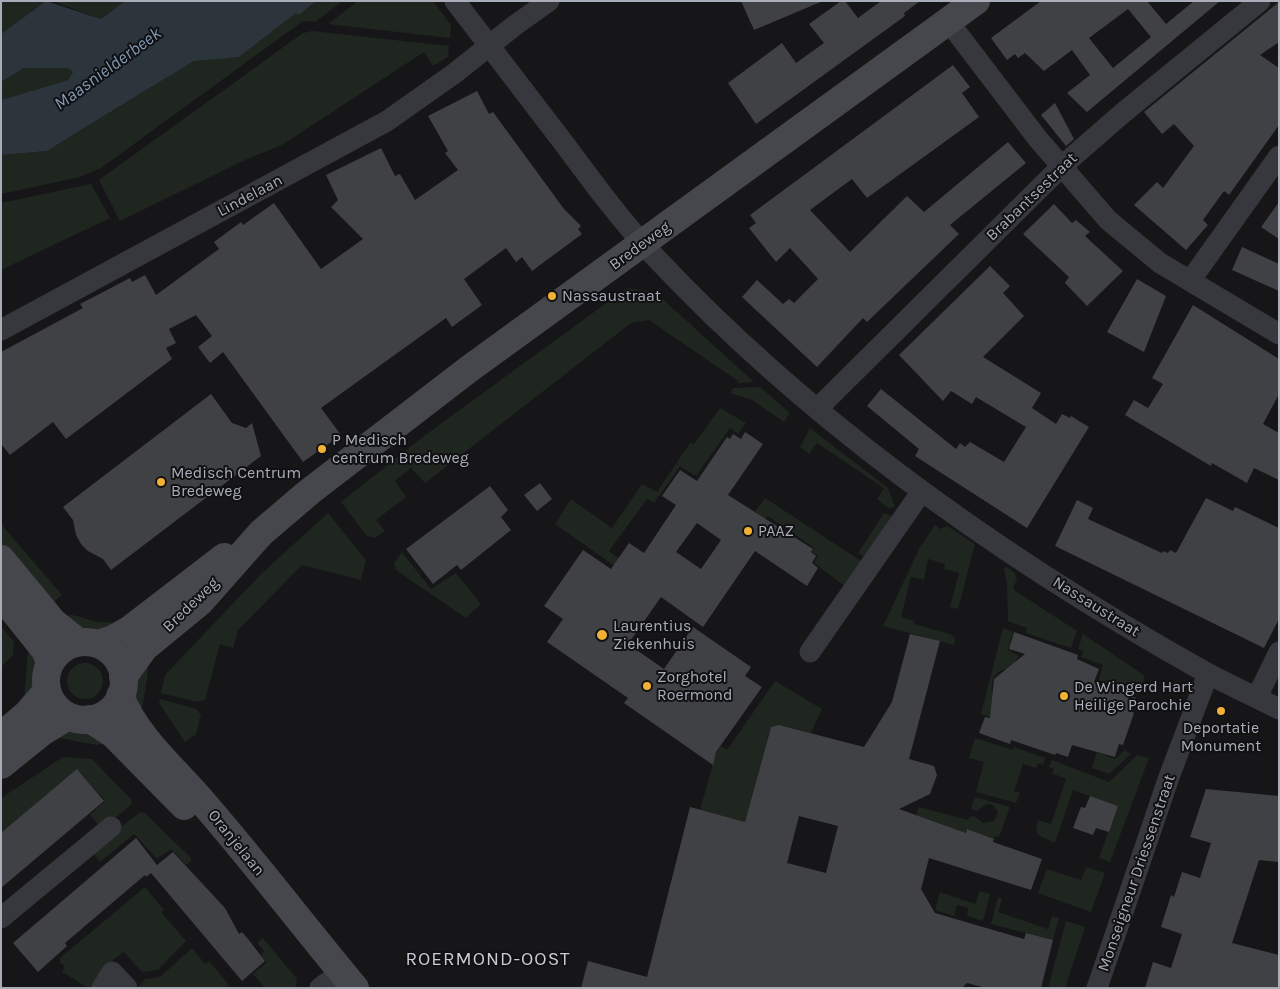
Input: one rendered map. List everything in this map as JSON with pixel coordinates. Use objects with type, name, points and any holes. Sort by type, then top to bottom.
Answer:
[{"type":"street","name":"Nassaustraat","points":[[455,1],[602,194],[643,243],[743,345],[817,409],[922,491],[1022,561],[1208,674],[1279,709]]},
{"type":"street","name":"Lindelaan","points":[[1,330],[387,121],[455,73],[489,45],[549,1]]},
{"type":"street","name":"Bredeweg","points":[[122,687],[135,657],[200,602],[261,533],[309,492],[461,374],[976,1]]},
{"type":"street","name":"Brabantsestraat","points":[[817,409],[1062,166],[1124,112],[1260,1]]},
{"type":"street","points":[[948,21],[1038,139],[1108,220],[1160,263],[1279,334]]},
{"type":"street","points":[[1190,281],[1279,156]]},
{"type":"street","points":[[810,652],[922,491]]},
{"type":"street","name":"Bredeweg","points":[[88,643],[113,639],[129,630],[215,562],[261,533]]},
{"type":"street","points":[[1,559],[53,622],[115,657],[122,687],[108,711],[79,717],[42,732],[1,765]]},
{"type":"street","points":[[1,595],[45,650],[50,662]]},
{"type":"street","points":[[79,717],[55,706],[47,691],[46,682],[50,662],[58,653],[88,643]]},
{"type":"street","points":[[1256,697],[1279,652]]},
{"type":"street","name":"Monseigneur Driessenstraat","points":[[1097,988],[1169,777],[1208,674]]},
{"type":"street","name":"Oranjelaan","points":[[122,687],[126,710],[146,738],[207,806],[355,988]]},
{"type":"street","points":[[1,736],[27,714],[47,691]]},
{"type":"street","name":"Oranjelaan","points":[[79,717],[113,734],[191,813],[281,918],[327,986]]},
{"type":"street","points":[[1,918],[111,826]]},
{"type":"street","points":[[102,988],[112,972],[127,988]]},
{"type":"shaded area","points":[[1,1],[46,1],[1,34]]},
{"type":"shaded area","points":[[52,1],[125,1],[101,19]]},
{"type":"shaded area","points":[[316,1],[343,1],[315,22],[303,21],[101,168],[80,177],[1,194],[1,155],[47,151],[110,112],[112,114],[113,111],[192,62],[202,59],[239,57],[296,13],[299,15]]},
{"type":"shaded area","points":[[358,1],[433,1],[451,25],[450,38],[328,24]]},
{"type":"shaded area","points":[[312,31],[449,46],[448,57],[433,66],[424,52],[282,145],[247,159],[120,221],[99,180],[303,33]]},
{"type":"shaded area","points":[[24,68],[68,68],[73,72],[68,80],[1,100],[1,82]]},
{"type":"shaded area","points":[[91,184],[110,218],[1,270],[1,203]]},
{"type":"shaded area","points":[[627,288],[656,293],[754,382],[737,383],[738,381],[649,320],[631,323],[425,483],[411,468],[395,481],[406,497],[376,520],[385,531],[375,538],[367,536],[341,502],[424,436]]},
{"type":"shaded area","points":[[760,387],[790,413],[784,422],[752,400],[730,393],[733,388]]},
{"type":"shaded area","points":[[720,408],[746,423],[738,434],[730,428],[696,476],[680,466],[654,503],[647,499],[609,551],[628,565],[623,572],[555,524],[571,499],[612,528],[642,484],[657,492],[690,443],[694,444]]},
{"type":"shaded area","points":[[810,428],[888,488],[895,507],[888,508],[877,499],[884,488],[817,443],[809,454],[800,447]]},
{"type":"shaded area","points":[[765,498],[864,563],[846,587],[814,563],[818,556],[812,552],[814,548],[768,516],[765,519],[755,512]]},
{"type":"shaded area","points":[[328,513],[366,560],[361,580],[302,565],[238,630],[233,648],[220,644],[205,700],[197,702],[161,693],[165,675],[261,574]]},
{"type":"shaded area","points":[[884,513],[896,518],[868,559],[858,553]]},
{"type":"shaded area","points":[[1,524],[62,595],[49,606],[1,548]]},
{"type":"shaded area","points":[[935,525],[940,529],[947,526],[975,544],[958,609],[950,607],[959,573],[944,569],[945,564],[928,559],[924,580],[911,577],[901,617],[914,621],[914,624],[950,634],[955,638],[954,645],[883,626],[919,549]]},
{"type":"shaded area","points":[[402,552],[431,589],[456,573],[481,604],[466,618],[396,570],[394,563]]},
{"type":"shaded area","points":[[1006,566],[1015,573],[1017,580],[1014,590],[1077,631],[1071,648],[1026,633],[1027,628],[1008,621],[1007,583],[1004,569]]},
{"type":"shaded area","points":[[70,615],[118,625],[89,636],[65,617]]},
{"type":"shaded area","points":[[1,626],[14,642],[13,655],[1,667]]},
{"type":"shaded area","points":[[1003,628],[1013,632],[1008,650],[1019,656],[1011,668],[995,675],[993,681],[993,696],[999,720],[981,714]]},
{"type":"shaded area","points":[[1083,634],[1145,676],[1137,695],[1099,680],[1103,665],[1081,657],[1083,651],[1078,649]]},
{"type":"shaded area","points":[[28,650],[38,664],[40,675],[35,686],[24,699]]},
{"type":"shaded area","points":[[85,663],[97,669],[103,681],[97,693],[85,699],[73,693],[67,681],[73,669]]},
{"type":"shaded area","points":[[148,664],[141,712],[130,690],[131,681]]},
{"type":"shaded area","points":[[775,681],[822,709],[811,733],[779,725],[770,729],[745,822],[700,810],[716,753],[721,746],[727,750]]},
{"type":"shaded area","points":[[160,699],[196,709],[201,715],[196,734],[185,742],[159,703]]},
{"type":"shaded area","points":[[71,726],[80,726],[107,743],[97,745],[54,737]]},
{"type":"shaded area","points":[[975,738],[1013,750],[1014,747],[1045,758],[1043,765],[1038,763],[1036,768],[1023,764],[1014,791],[1020,793],[1016,803],[976,792],[984,762],[969,758]]},
{"type":"shaded area","points":[[1125,750],[1131,754],[1109,774],[1092,768],[1097,752],[1115,759]]},
{"type":"shaded area","points":[[1137,755],[1149,758],[1110,862],[1099,858],[1118,806],[1073,790],[1055,843],[1038,835],[1036,828],[1038,820],[1051,824],[1066,779],[1052,773],[1054,769],[1049,767],[1052,760],[1109,782]]},
{"type":"shaded area","points":[[63,757],[92,759],[132,800],[131,805],[102,829],[90,815],[105,801],[78,770],[1,834],[1,798]]},
{"type":"shaded area","points":[[975,797],[1010,807],[999,837],[995,836],[994,839],[967,829],[966,833],[916,815],[919,807],[968,820],[974,816],[983,823],[994,821],[998,812],[993,805],[987,804],[976,811],[971,809]]},
{"type":"shaded area","points":[[140,812],[145,813],[191,858],[191,861],[186,865],[171,849],[157,859],[134,834],[100,862],[91,850]]},
{"type":"shaded area","points":[[1086,867],[1105,873],[1091,912],[1038,893],[1047,869],[1081,880]]},
{"type":"shaded area","points":[[145,887],[164,910],[161,912],[186,941],[158,970],[142,972],[124,952],[113,960],[95,988],[85,986],[62,972],[65,966],[60,963],[60,958]]},
{"type":"shaded area","points":[[980,891],[990,894],[983,921],[967,916],[968,908],[957,905],[954,916],[935,910],[940,892],[975,904]]},
{"type":"shaded area","points":[[998,897],[1002,899],[998,912],[1048,929],[1052,916],[1059,918],[1053,940],[991,924]]},
{"type":"shaded area","points":[[1066,921],[1085,927],[1065,988],[1048,988]]},
{"type":"shaded area","points":[[263,938],[297,979],[296,988],[265,988],[253,974],[267,962],[261,955],[264,951],[257,943]]},
{"type":"shaded area","points":[[192,948],[205,964],[209,961],[229,985],[226,988],[137,988],[145,979],[160,977]]},
{"type":"water","name":"Maasnielderbeek","points":[[46,1],[101,19],[125,1],[316,1],[299,15],[296,13],[239,57],[194,61],[112,111],[112,113],[110,112],[47,151],[1,155],[1,100],[68,80],[73,72],[68,68],[24,68],[1,82],[1,34]]},
{"type":"building","points":[[741,1],[823,1],[754,30]]},
{"type":"building","points":[[841,1],[845,1],[858,18],[881,1],[920,1],[904,13],[905,16],[756,124],[728,83],[782,43],[796,63],[824,43],[809,24]]},
{"type":"building","points":[[1041,1],[1147,1],[1166,24],[1194,1],[1220,1],[1087,112],[1067,93],[1090,75],[1072,50],[1044,71],[1025,53],[1018,58],[1015,54],[1007,60],[991,38]],"holes":[[[1128,9],[1151,37],[1113,68],[1089,38]]]},
{"type":"building","points":[[1279,2],[1279,42],[1260,55],[1279,68],[1279,125],[1229,195],[1224,191],[1203,220],[1208,225],[1186,250],[1134,205],[1157,182],[1163,188],[1194,146],[1174,124],[1162,134],[1144,112]]},
{"type":"building","points":[[953,65],[970,87],[962,93],[979,117],[867,198],[852,179],[810,210],[850,252],[907,196],[924,212],[1008,142],[1026,163],[950,225],[959,234],[867,322],[863,318],[817,367],[742,297],[757,280],[783,304],[789,299],[794,303],[818,279],[790,248],[776,262],[749,228],[756,223],[750,215]]},
{"type":"building","points":[[477,91],[489,114],[493,112],[564,209],[581,226],[578,229],[582,234],[532,271],[522,257],[516,262],[506,248],[464,279],[482,305],[452,327],[446,318],[321,408],[341,435],[303,462],[223,352],[210,363],[198,347],[212,336],[196,315],[169,329],[176,343],[166,348],[172,359],[66,439],[53,422],[10,455],[1,444],[1,352],[83,308],[80,304],[130,278],[132,282],[145,275],[156,295],[219,249],[214,242],[241,222],[243,225],[274,203],[321,269],[363,239],[331,207],[338,200],[326,175],[381,148],[395,176],[400,174],[415,200],[458,170],[445,153],[448,151],[428,116]]},
{"type":"building","points":[[1055,103],[1074,139],[1066,146],[1041,115]]},
{"type":"building","points":[[1279,202],[1279,239],[1261,227]]},
{"type":"building","points":[[1054,204],[1072,223],[1076,220],[1090,232],[1085,236],[1123,271],[1087,306],[1065,283],[1069,277],[1023,234]]},
{"type":"building","points":[[1242,247],[1279,264],[1279,291],[1232,270]]},
{"type":"building","points":[[990,266],[1010,286],[1003,293],[1024,316],[983,357],[1041,393],[1032,408],[1056,424],[1062,414],[1070,418],[1071,416],[1089,427],[1027,528],[915,456],[919,449],[867,406],[881,389],[956,449],[960,443],[965,447],[970,442],[1004,462],[1026,427],[976,397],[972,404],[951,391],[943,401],[899,355]]},
{"type":"building","points":[[1137,279],[1166,296],[1144,352],[1107,332]]},
{"type":"building","points":[[1193,305],[1279,359],[1279,394],[1263,424],[1279,433],[1279,480],[1254,468],[1247,483],[1212,463],[1211,466],[1125,415],[1134,400],[1148,408],[1163,384],[1152,378]]},
{"type":"building","name":"Medisch Centrum Bredeweg","points":[[211,394],[232,423],[246,428],[252,423],[261,456],[111,570],[103,559],[88,551],[81,544],[76,535],[73,520],[63,507]]},
{"type":"building","points":[[745,432],[763,444],[728,495],[813,549],[811,552],[816,556],[812,563],[818,568],[807,586],[755,551],[703,627],[661,597],[628,644],[664,669],[693,627],[751,667],[745,676],[762,687],[716,752],[713,765],[624,703],[628,698],[547,642],[563,619],[544,606],[583,550],[611,569],[629,543],[644,553],[676,505],[662,496],[680,470],[697,481],[727,437],[730,439],[733,434],[741,439]],"holes":[[[697,523],[721,540],[701,569],[676,552]]]},
{"type":"building","points":[[540,483],[552,499],[537,511],[524,495]]},
{"type":"building","points":[[490,486],[508,510],[501,517],[511,530],[461,570],[457,565],[433,584],[406,549]]},
{"type":"building","points":[[1206,498],[1233,511],[1235,507],[1279,528],[1279,619],[1264,648],[1055,546],[1077,500],[1093,508],[1088,519],[1162,553],[1163,551],[1168,553],[1170,550],[1176,553]]},
{"type":"building","name":"De Wingerd Hart Heilige Parochie","points":[[1014,632],[1078,655],[1077,659],[1099,669],[1094,682],[1136,698],[1131,711],[1134,713],[1123,745],[1119,744],[1115,757],[1072,745],[1068,757],[1056,753],[1055,755],[1011,740],[1010,744],[979,733],[985,717],[990,718],[994,679],[1025,654],[1009,649]]},
{"type":"building","points":[[910,634],[940,641],[909,759],[934,766],[937,775],[930,794],[899,809],[966,833],[967,829],[994,839],[993,842],[1042,859],[1031,890],[929,858],[921,889],[935,913],[1024,939],[1026,933],[1053,940],[1041,988],[986,988],[967,983],[962,988],[581,988],[588,961],[647,977],[690,807],[745,822],[771,727],[779,725],[864,747],[892,702]],"holes":[[[799,816],[838,826],[826,873],[787,863]]]},
{"type":"building","points":[[77,769],[104,801],[1,888],[1,833]]},
{"type":"building","points":[[1206,789],[1279,796],[1279,862],[1259,860],[1232,943],[1279,955],[1279,988],[1145,988],[1153,962],[1171,968],[1182,934],[1161,927],[1171,895],[1174,897],[1182,872],[1200,878],[1211,843],[1190,837]]},
{"type":"building","points":[[1090,796],[1118,806],[1109,832],[1096,828],[1093,835],[1073,828],[1081,807],[1085,808]]},
{"type":"building","points":[[136,838],[157,865],[173,852],[225,908],[239,934],[242,932],[265,961],[242,981],[151,873],[146,877],[145,875],[65,943],[67,946],[38,972],[13,943]]},
{"type":"place","name":"Nassaustraat","points":[[552,296]]},
{"type":"place","name":"P Medisch centrum Bredeweg","points":[[322,449]]},
{"type":"place","name":"Medisch Centrum Bredeweg","points":[[161,482]]},
{"type":"place","name":"PAAZ","points":[[748,531]]},
{"type":"place","name":"Laurentius Ziekenhuis","points":[[602,635]]},
{"type":"place","name":"Zorghotel Roermond","points":[[647,686]]},
{"type":"place","name":"De Wingerd Hart Heilige Parochie","points":[[1064,696]]},
{"type":"place","name":"Deportatie Monument","points":[[1221,711]]},
{"type":"district","name":"ROERMOND-OOST","points":[[488,960]]}]
